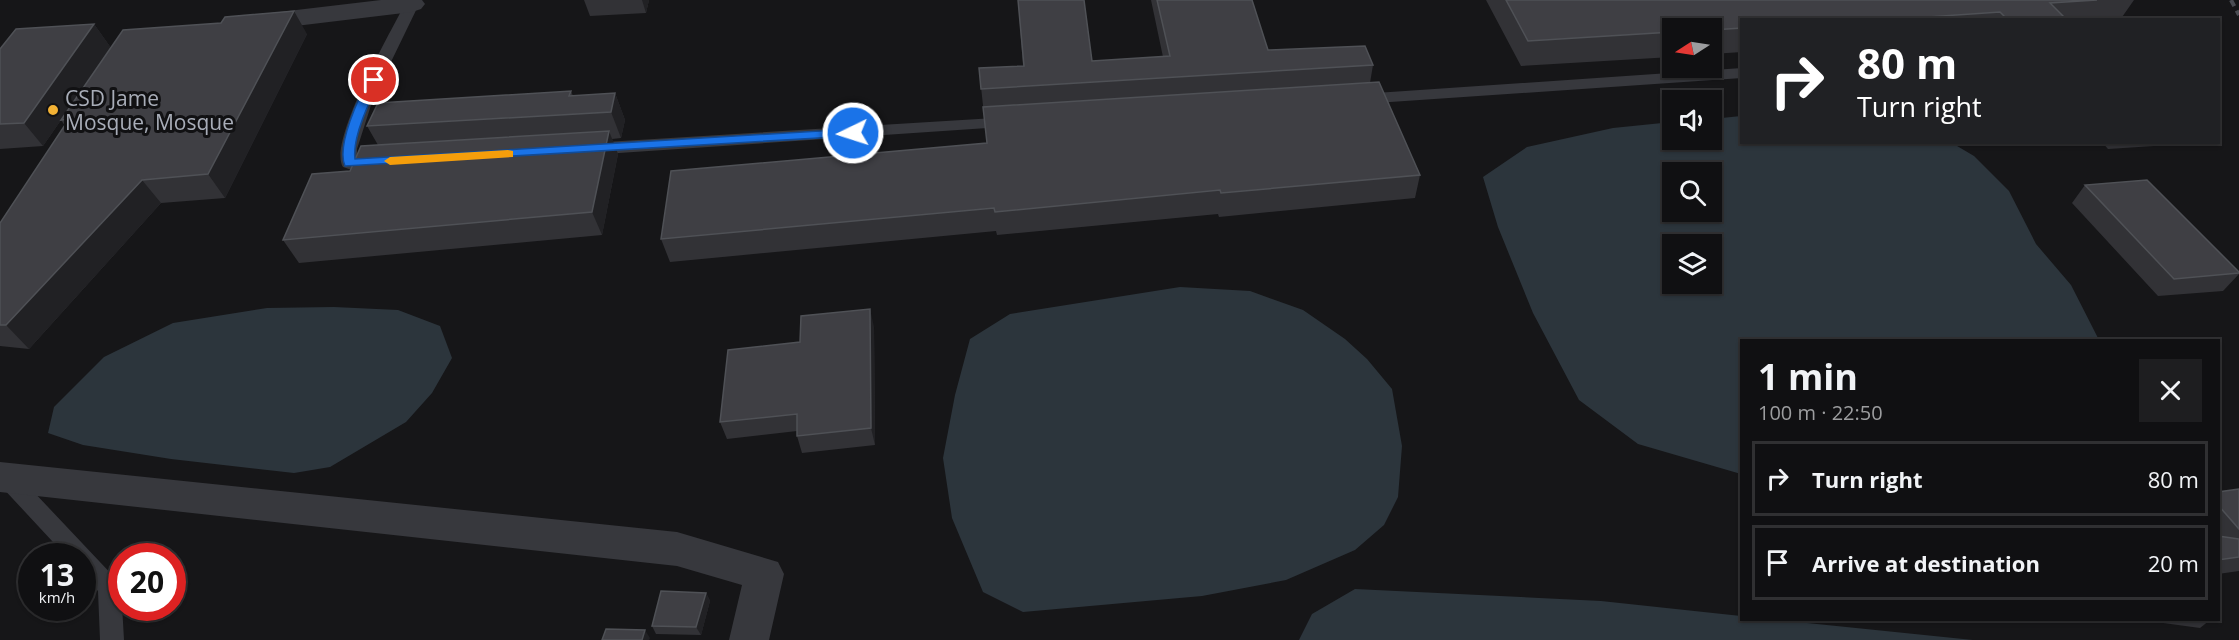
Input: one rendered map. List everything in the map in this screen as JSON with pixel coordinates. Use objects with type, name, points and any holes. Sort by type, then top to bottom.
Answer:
[{"type":"street","points":[[226,26],[413,2]]},
{"type":"street","points":[[3,477],[677,549],[764,574],[749,640]]},
{"type":"lane","points":[[392,161],[350,163],[348,149],[365,99],[413,2]]},
{"type":"lane","points":[[1341,100],[1740,73]]},
{"type":"lane","points":[[569,150],[1032,121]]},
{"type":"lane","points":[[3,477],[67,543]]},
{"type":"lane","points":[[96,574],[109,587],[112,640]]},
{"type":"shaded area","points":[[1740,116],[1740,144],[1954,144],[1974,156],[2009,191],[2036,244],[2071,285],[2098,339],[1740,339],[1740,474],[1638,444],[1579,400],[1533,313],[1498,227],[1483,177],[1527,147],[1613,128],[1662,123],[1662,150],[1722,150],[1722,118]]},
{"type":"shaded area","points":[[1180,287],[1250,291],[1303,310],[1345,339],[1367,359],[1392,389],[1402,446],[1398,497],[1384,525],[1355,550],[1286,580],[1202,596],[1023,612],[983,592],[952,518],[943,458],[955,395],[970,339],[1010,314]]},
{"type":"shaded area","points":[[334,307],[398,310],[440,326],[452,358],[432,393],[406,422],[330,467],[294,473],[171,459],[83,445],[48,433],[54,407],[104,357],[173,323],[267,308]]},
{"type":"shaded area","points":[[1355,589],[1601,601],[1740,616],[1740,621],[1787,621],[1973,640],[1299,640],[1312,614]]},
{"type":"building","points":[[1018,0],[1084,0],[1092,61],[1170,56],[1157,0],[1252,0],[1268,50],[1365,46],[1373,65],[981,89],[979,68],[1024,66]]},
{"type":"building","points":[[1506,0],[2097,0],[2050,3],[2065,18],[2006,18],[2000,12],[1913,18],[1740,18],[1740,28],[1722,29],[1722,18],[1662,18],[1662,33],[1528,41]]},
{"type":"building","points":[[294,11],[208,174],[142,180],[6,325],[0,325],[0,223],[69,119],[61,120],[123,30],[221,23],[225,17]]},
{"type":"building","points":[[94,24],[24,123],[0,124],[0,49],[16,29]]},
{"type":"building","points":[[1379,82],[1420,175],[1221,193],[1220,190],[995,212],[994,208],[661,239],[671,171],[987,143],[983,107]]},
{"type":"building","points":[[571,91],[569,96],[615,93],[611,112],[367,126],[378,103]]},
{"type":"building","points":[[609,131],[592,212],[283,240],[312,174],[350,171],[361,146]]},
{"type":"building","points":[[2147,180],[2239,273],[2174,279],[2085,185]]},
{"type":"building","points":[[870,309],[871,428],[797,436],[797,414],[720,422],[728,350],[800,342],[801,316]]},
{"type":"building","points":[[2239,489],[2239,529],[2220,507],[2220,492]]},
{"type":"building","points":[[2220,536],[2239,539],[2239,557],[2220,560]]},
{"type":"building","points":[[661,591],[706,593],[696,627],[652,626]]},
{"type":"building","points":[[606,629],[645,630],[642,640],[602,640]]},
{"type":"railway","points":[[2231,0],[2239,15]]},
{"type":"slow traffic","points":[[390,161],[508,154]]},
{"type":"place","name":"CSD Jame Mosque, Mosque","points":[[53,110]]},
{"type":"route","points":[[374,80],[348,149],[350,163],[853,133]]}]
